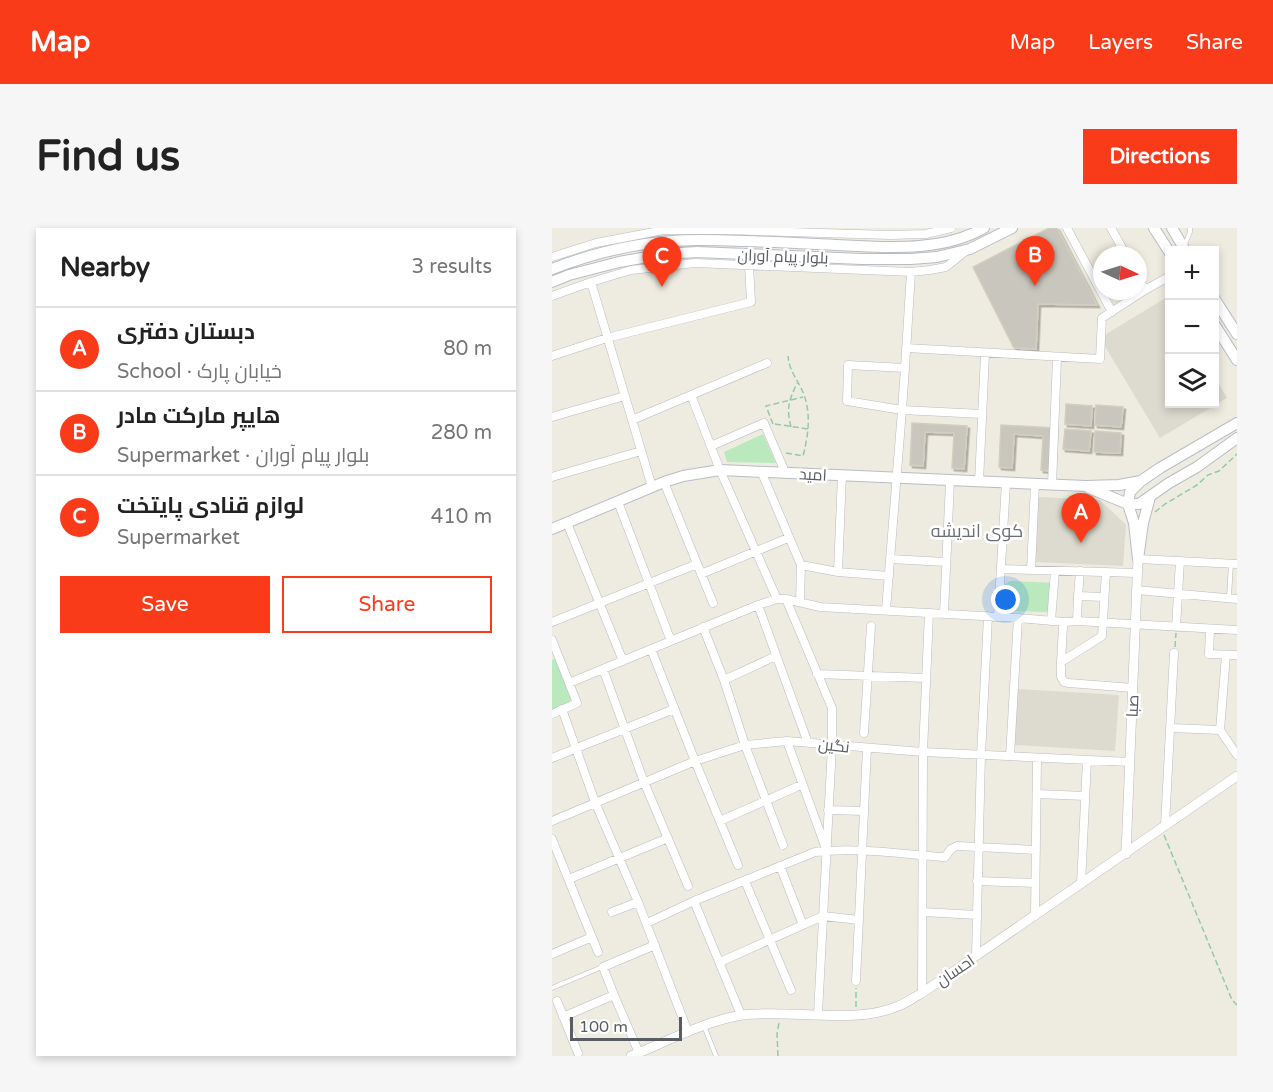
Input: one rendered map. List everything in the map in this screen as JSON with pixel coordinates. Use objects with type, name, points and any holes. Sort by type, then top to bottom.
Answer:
[{"type":"main road","name":"بلوار پیام آوران","points":[[552,268],[636,246],[664,242],[698,240],[909,246],[934,244],[984,228]]},
{"type":"main road","name":"بلوار پیام آوران","points":[[552,282],[569,275],[619,262],[664,254],[697,252],[862,259],[937,257],[970,249],[1012,228]]},
{"type":"main road","points":[[1154,228],[1166,246]]},
{"type":"main road","points":[[1172,228],[1182,246]]},
{"type":"main road","points":[[1216,300],[1237,334]]},
{"type":"main road","points":[[1219,331],[1237,360]]},
{"type":"main road","points":[[1138,559],[1134,523],[1128,504],[1130,492],[1160,468],[1237,423]]},
{"type":"main road","points":[[1086,486],[1128,504],[1139,504],[1237,438]]},
{"type":"main road","points":[[1187,451],[1184,456],[1185,462],[1188,466],[1197,466]]},
{"type":"main road","points":[[1160,468],[1166,468],[1170,472],[1172,477],[1169,483]]},
{"type":"main road","name":"امید","points":[[552,529],[664,482],[683,476],[720,470],[1086,486],[1119,485],[1141,481]]},
{"type":"main road","points":[[1138,559],[1143,523],[1150,497]]},
{"type":"street","points":[[552,257],[596,243],[663,229],[861,234],[951,228]]},
{"type":"street","points":[[1067,228],[1112,312]]},
{"type":"street","points":[[1111,228],[1121,246]]},
{"type":"street","points":[[552,296],[631,270],[652,267],[695,263],[911,272],[946,267],[970,249]]},
{"type":"street","points":[[552,356],[607,338],[751,302],[749,265]]},
{"type":"street","points":[[886,610],[911,272]]},
{"type":"street","points":[[1147,289],[1165,279]]},
{"type":"street","points":[[591,282],[652,487]]},
{"type":"street","points":[[906,348],[1100,359],[1102,318],[1130,300]]},
{"type":"street","points":[[979,482],[985,354]]},
{"type":"street","points":[[1052,485],[1057,357]]},
{"type":"street","points":[[632,420],[767,363]]},
{"type":"street","points":[[905,368],[848,365],[847,401],[902,411],[982,414]]},
{"type":"street","points":[[691,395],[720,470],[756,551],[782,599],[832,708],[818,1014]]},
{"type":"street","points":[[552,417],[625,396]]},
{"type":"street","points":[[711,446],[764,423],[770,426],[776,451],[785,472]]},
{"type":"street","points":[[552,477],[641,451]]},
{"type":"street","points":[[761,471],[801,564],[800,602]]},
{"type":"street","points":[[838,572],[842,475]]},
{"type":"street","points":[[944,613],[950,481]]},
{"type":"street","points":[[664,482],[714,603]]},
{"type":"street","points":[[998,616],[1006,483]]},
{"type":"street","points":[[1031,570],[1035,484]]},
{"type":"street","points":[[618,502],[671,641]]},
{"type":"street","points":[[567,523],[624,661]]},
{"type":"street","points":[[701,574],[788,538]]},
{"type":"street","points":[[1138,559],[1234,564]]},
{"type":"street","name":"صبا","points":[[1126,854],[1138,559]]},
{"type":"street","points":[[890,560],[946,562]]},
{"type":"street","points":[[1176,627],[1180,561]]},
{"type":"street","points":[[552,622],[697,564]]},
{"type":"street","points":[[801,564],[838,572],[889,576]]},
{"type":"street","points":[[1002,569],[1137,573]]},
{"type":"street","points":[[1051,621],[1055,571]]},
{"type":"street","points":[[1077,621],[1080,571]]},
{"type":"street","points":[[1061,662],[1102,636],[1106,572]]},
{"type":"street","points":[[1136,590],[1233,598]]},
{"type":"street","points":[[1078,596],[1104,597]]},
{"type":"street","points":[[569,683],[758,605],[782,599],[820,607],[1237,630]]},
{"type":"street","points":[[758,605],[808,742]]},
{"type":"street","points":[[922,993],[923,752],[929,613]]},
{"type":"street","points":[[976,956],[981,756],[988,615]]},
{"type":"street","points":[[1010,756],[1018,618]]},
{"type":"street","points":[[1065,622],[1061,662],[1061,677],[1064,682],[1132,688]]},
{"type":"street","points":[[864,732],[871,626]]},
{"type":"street","points":[[703,627],[783,845]]},
{"type":"street","points":[[1210,630],[1209,654],[1237,655]]},
{"type":"street","points":[[552,640],[577,703],[552,714]]},
{"type":"street","points":[[651,649],[738,865]]},
{"type":"street","points":[[1163,827],[1174,654]]},
{"type":"street","points":[[1226,655],[1220,730],[1237,755]]},
{"type":"street","points":[[724,680],[776,656]]},
{"type":"street","points":[[603,669],[644,782],[688,886]]},
{"type":"street","points":[[817,674],[926,678]]},
{"type":"street","points":[[562,709],[595,802],[638,902],[688,1032]]},
{"type":"street","points":[[552,758],[675,709]]},
{"type":"street","points":[[1171,728],[1220,730]]},
{"type":"street","points":[[787,741],[826,850]]},
{"type":"street","name":"نگین","points":[[552,821],[695,761],[745,745],[787,741],[981,756],[1130,762]]},
{"type":"street","points":[[856,981],[867,748]]},
{"type":"street","points":[[1035,916],[1037,758]]},
{"type":"street","points":[[1081,884],[1087,760]]},
{"type":"street","name":"احسان","points":[[637,1055],[716,1021],[741,1015],[781,1013],[855,1015],[898,1007],[1126,854],[1237,776]]},
{"type":"street","points":[[720,821],[801,785]]},
{"type":"street","points":[[1037,794],[1085,796]]},
{"type":"street","points":[[828,810],[864,811]]},
{"type":"street","points":[[569,879],[668,838]]},
{"type":"street","points":[[552,839],[598,952]]},
{"type":"street","points":[[646,923],[815,852],[863,851],[945,857],[954,847],[1036,850]]},
{"type":"street","points":[[780,866],[803,925]]},
{"type":"street","points":[[745,881],[791,990]]},
{"type":"street","points":[[977,881],[1035,883]]},
{"type":"street","points":[[694,901],[741,1015]]},
{"type":"street","points":[[612,912],[638,902]]},
{"type":"street","points":[[923,912],[977,915]]},
{"type":"street","points":[[720,962],[823,916],[859,920]]},
{"type":"street","points":[[552,954],[592,937]]},
{"type":"street","points":[[637,1055],[603,967],[655,945]]},
{"type":"street","points":[[563,1017],[614,995]]},
{"type":"street","points":[[557,1001],[578,1053]]},
{"type":"lane","points":[[1185,246],[1190,228]]},
{"type":"lane","points":[[1233,598],[1234,564]]},
{"type":"lane","points":[[552,988],[603,967]]},
{"type":"lane","points":[[704,1026],[716,1056]]},
{"type":"path","points":[[776,451],[803,456],[807,442],[806,403],[789,365],[788,356]]},
{"type":"path","points":[[791,427],[788,408],[797,383]]},
{"type":"path","points":[[804,397],[766,406],[770,426],[808,429]]},
{"type":"path","points":[[1143,523],[1165,504],[1208,475],[1219,471],[1237,454]]},
{"type":"path","points":[[1174,654],[1176,627]]},
{"type":"path","points":[[1163,827],[1232,1000],[1237,1005]]},
{"type":"path","points":[[855,1015],[856,981]]},
{"type":"path","points":[[778,1056],[777,1034],[781,1013]]},
{"type":"shaded area","points":[[1165,298],[1165,408],[1210,408],[1160,438],[1100,338]]},
{"type":"shaded area","points":[[1219,384],[1227,398],[1219,403]]},
{"type":"shaded area","points":[[1038,497],[1100,500],[1126,525],[1123,566],[1036,562]]},
{"type":"shaded area","points":[[1018,689],[1119,695],[1115,751],[1014,745]]},
{"type":"green space","points":[[763,434],[776,463],[727,462],[724,452]]},
{"type":"green space","points":[[1010,581],[1056,583],[1055,612],[1004,611],[1005,584]]},
{"type":"green space","points":[[556,658],[573,701],[552,711],[552,660]]},
{"type":"building","points":[[1049,228],[1057,228],[1097,305],[1038,304],[1036,349],[1014,348],[973,267]]},
{"type":"building","points":[[1066,404],[1092,406],[1091,426],[1065,424]]},
{"type":"building","points":[[1096,405],[1123,407],[1121,427],[1095,425]]},
{"type":"building","points":[[912,423],[967,426],[964,469],[952,468],[954,433],[925,432],[923,466],[910,465]]},
{"type":"building","points":[[1001,425],[1055,428],[1053,471],[1041,470],[1043,436],[1014,434],[1012,468],[999,467]]},
{"type":"building","points":[[1065,429],[1091,431],[1089,451],[1063,449]]},
{"type":"building","points":[[1095,431],[1121,433],[1120,453],[1094,452]]},
{"type":"place","name":"هایپر مارکت مادر","points":[[1035,286]]},
{"type":"place","name":"لوازم قنادی پایتخت","points":[[662,287]]},
{"type":"place","name":"دبستان دفتری","points":[[1081,543]]},
{"type":"district","name":"کوی اندیشه","points":[[977,531]]}]
